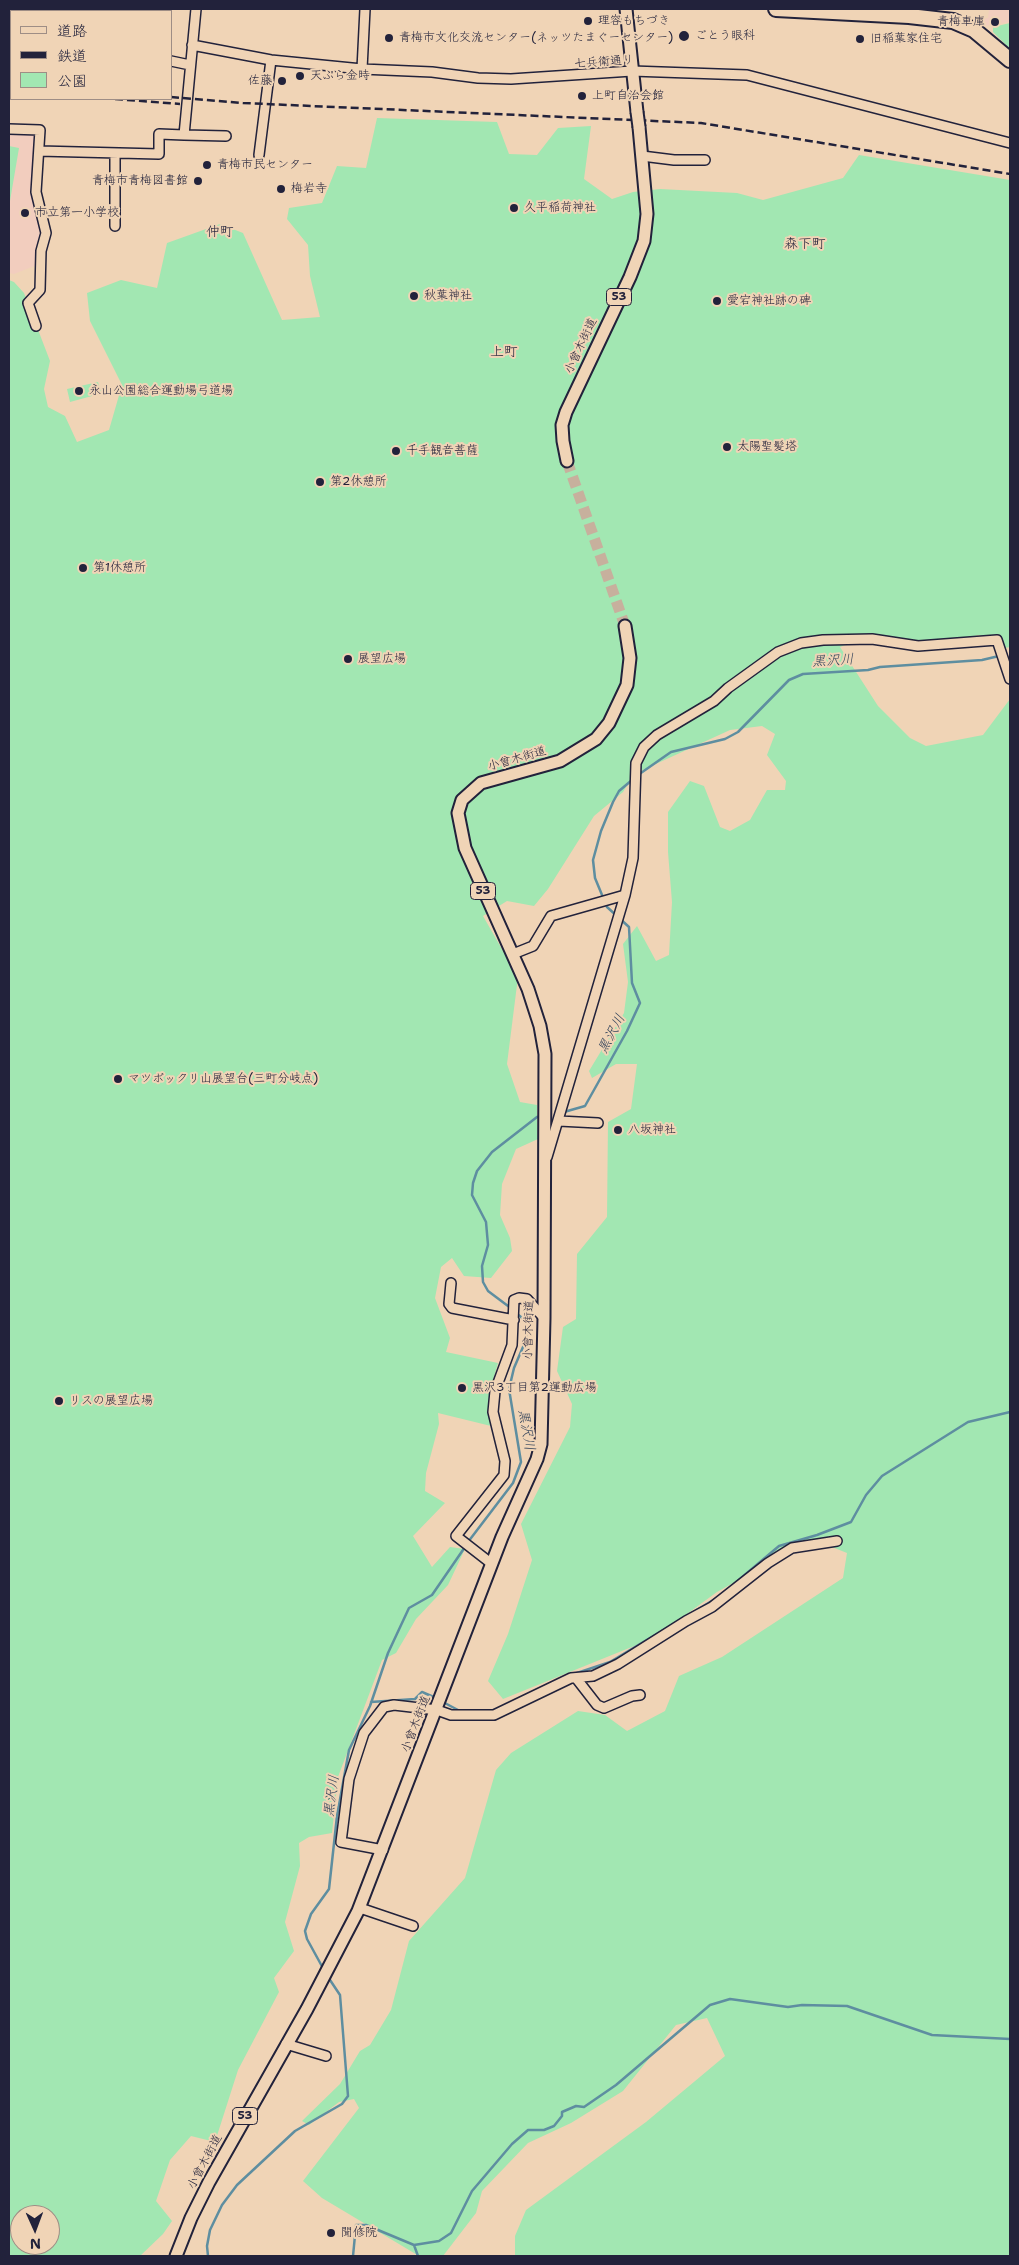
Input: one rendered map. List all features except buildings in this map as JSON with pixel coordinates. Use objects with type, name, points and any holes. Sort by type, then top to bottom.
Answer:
[{"type":"highway","points":[[776,9],[909,12],[962,23],[1010,60]]},
{"type":"main road","name":"53","points":[[626,9],[632,72]]},
{"type":"main road","name":"小曾木街道","points":[[567,461],[562,425],[566,412],[630,277],[644,241],[647,214],[632,72]]},
{"type":"main road","name":"小曾木街道","points":[[176,2256],[191,2218],[209,2182],[323,1979],[360,1908],[514,1508],[532,1474],[541,1444],[544,1318],[545,1054],[540,1026],[528,989],[465,848],[458,813],[462,800],[481,783],[560,760],[581,750],[596,739],[618,709],[627,685],[630,658],[624,626]]},
{"type":"street","points":[[184,135],[196,9]]},
{"type":"street","points":[[362,69],[365,9]]},
{"type":"street","name":"七兵衛通り","points":[[192,45],[271,60],[362,69],[417,70],[461,77],[511,79],[632,72],[747,75],[1010,143]]},
{"type":"street","points":[[259,155],[271,60]]},
{"type":"street","points":[[172,61],[190,65]]},
{"type":"street","points":[[9,129],[40,130],[36,192],[46,233],[41,251],[40,290],[28,303],[36,326]]},
{"type":"street","points":[[39,151],[159,154],[159,134],[226,136]]},
{"type":"street","points":[[115,153],[115,226]]},
{"type":"street","points":[[642,156],[674,160],[705,160]]},
{"type":"street","points":[[545,1163],[564,1106],[625,895],[633,858],[636,763],[644,747],[657,735],[714,701],[728,688],[778,652],[801,643],[823,640],[872,639],[918,646],[997,640],[1010,679]]},
{"type":"street","points":[[513,954],[533,946],[551,916],[625,895]]},
{"type":"street","points":[[560,1119],[598,1123]]},
{"type":"street","points":[[451,1283],[449,1304],[452,1308],[514,1319]]},
{"type":"street","points":[[492,1564],[456,1536],[504,1475],[505,1461],[494,1421],[493,1406],[499,1377],[512,1345],[514,1300],[519,1298],[527,1299],[544,1318]]},
{"type":"street","points":[[383,1850],[341,1842],[348,1780],[364,1733],[384,1707],[439,1703],[451,1714],[494,1715],[571,1678],[593,1676],[618,1664],[686,1620],[712,1608],[768,1563],[792,1548],[837,1541]]},
{"type":"street","points":[[576,1678],[597,1705],[604,1708],[632,1696],[640,1695]]},
{"type":"street","points":[[360,1908],[413,1926]]},
{"type":"street","points":[[286,2044],[326,2056]]},
{"type":"shaded area","points":[[989,9],[1010,9],[1010,22],[984,26],[982,30],[972,24],[978,19],[988,18]]},
{"type":"shaded area","name":"市立第一小学校","points":[[9,129],[40,130],[36,192],[46,233],[37,265],[14,274],[9,273]]},
{"type":"green space","points":[[1010,23],[1010,49],[993,32],[993,27]]},
{"type":"green space","points":[[377,118],[497,122],[509,154],[537,155],[558,128],[591,126],[584,179],[612,199],[633,192],[660,189],[737,193],[763,200],[843,178],[859,155],[1010,180],[1010,647],[1005,648],[979,635],[914,648],[872,635],[840,647],[878,706],[910,738],[926,746],[983,735],[1010,699],[1010,2256],[515,2256],[515,2236],[526,2210],[646,2122],[725,2056],[707,2018],[676,2025],[623,2091],[571,2123],[528,2143],[482,2191],[476,2213],[443,2256],[419,2256],[322,2198],[303,2181],[359,2108],[354,2099],[339,2102],[309,2125],[302,2121],[340,2084],[360,2051],[370,2045],[391,2010],[409,1941],[465,1878],[496,1770],[511,1753],[578,1711],[605,1715],[627,1731],[665,1711],[679,1676],[722,1657],[843,1578],[847,1553],[812,1539],[717,1592],[654,1638],[503,1699],[488,1681],[508,1634],[532,1560],[521,1524],[570,1427],[572,1404],[557,1371],[563,1327],[576,1319],[577,1254],[607,1217],[608,1122],[631,1109],[637,1064],[616,1064],[592,1078],[589,1071],[624,1013],[628,982],[623,944],[637,926],[656,961],[669,955],[672,902],[668,852],[668,812],[690,781],[704,786],[720,827],[730,831],[750,820],[767,790],[785,790],[786,781],[767,755],[775,734],[762,726],[730,730],[634,774],[623,792],[594,816],[548,889],[534,906],[507,901],[483,916],[518,977],[507,1064],[520,1102],[537,1105],[538,1139],[516,1149],[502,1184],[500,1215],[510,1238],[512,1251],[491,1278],[464,1276],[452,1258],[441,1267],[435,1298],[450,1338],[446,1352],[498,1363],[490,1391],[488,1408],[491,1426],[438,1413],[439,1424],[426,1473],[425,1491],[445,1503],[413,1536],[432,1567],[450,1547],[465,1549],[448,1585],[416,1619],[396,1653],[382,1660],[338,1777],[332,1833],[309,1837],[299,1843],[300,1866],[285,1922],[294,1951],[274,1978],[279,1992],[238,2070],[215,2142],[191,2136],[170,2160],[156,2201],[172,2221],[163,2234],[140,2256],[9,2256],[9,280],[14,282],[24,293],[50,361],[44,389],[48,407],[65,416],[77,442],[109,430],[122,385],[90,321],[87,293],[121,280],[157,288],[167,243],[220,224],[243,233],[282,320],[320,317],[310,276],[308,245],[287,219],[289,208],[322,203],[337,166],[366,168]]},
{"type":"green space","points":[[9,146],[19,148],[10,201],[9,201]]},
{"type":"green space","name":"永山公園総合運動場弓道場","points":[[98,382],[101,392],[94,394],[93,387],[90,388],[92,396],[70,402],[67,389]]},
{"type":"waterway","name":"黒沢川","points":[[638,775],[671,752],[725,739],[738,732],[789,680],[803,674],[982,660],[999,656]]},
{"type":"waterway","name":"黒沢川","points":[[564,1112],[585,1106],[627,1031],[640,1003],[632,983],[629,927],[607,907],[595,878],[593,860],[601,831],[613,802],[619,791],[632,780]]},
{"type":"waterway","name":"黒沢川","points":[[512,1309],[488,1291],[483,1282],[482,1266],[488,1245],[486,1222],[472,1195],[473,1183],[477,1171],[492,1152],[537,1117],[541,1116]]},
{"type":"waterway","name":"黒沢川","points":[[468,1542],[513,1483],[521,1462],[509,1389],[514,1368],[526,1340],[526,1321],[516,1313]]},
{"type":"waterway","points":[[734,1584],[779,1546],[817,1535],[851,1522],[866,1495],[882,1476],[968,1422],[1010,1412]]},
{"type":"waterway","name":"黒沢川","points":[[324,1970],[307,1939],[305,1931],[311,1914],[329,1889],[337,1816],[349,1750],[370,1706],[388,1653],[409,1608],[432,1595],[465,1547]]},
{"type":"waterway","points":[[571,1675],[610,1662],[720,1596]]},
{"type":"waterway","points":[[371,1702],[415,1699],[422,1692],[436,1698]]},
{"type":"waterway","points":[[441,1701],[458,1710],[471,1711]]},
{"type":"waterway","name":"黒沢川","points":[[208,2256],[207,2246],[210,2230],[222,2205],[237,2185],[295,2131],[342,2104],[348,2096],[340,1995],[328,1977]]},
{"type":"waterway","points":[[414,2245],[439,2241],[451,2233],[472,2191],[512,2144],[528,2130],[544,2130],[554,2126],[562,2116],[562,2112],[576,2106],[584,2107],[616,2085],[710,2005],[730,1999],[788,2007],[802,2005],[847,2006],[932,2035],[1010,2039]]},
{"type":"waterway","points":[[353,2256],[356,2225],[366,2225],[414,2245],[418,2256]]},
{"type":"tunnel","points":[[567,461],[625,626]]},
{"type":"railway","points":[[172,97],[243,103],[701,123],[1010,174]]},
{"type":"railway","points":[[128,100],[180,104]]},
{"type":"place","name":"理容もちづき","points":[[588,21]]},
{"type":"place","name":"青梅車庫","points":[[995,22]]},
{"type":"place","name":"ごとう眼科","points":[[684,36]]},
{"type":"place","name":"青梅市文化交流センター(ネッツたまぐーセンター)","points":[[389,38]]},
{"type":"place","name":"旧稲葉家住宅","points":[[860,39]]},
{"type":"place","name":"天ぷら金時","points":[[300,76]]},
{"type":"place","name":"佐藤","points":[[282,81]]},
{"type":"place","name":"上町自治会館","points":[[582,96]]},
{"type":"place","name":"青梅市民センター","points":[[207,165]]},
{"type":"place","name":"青梅市青梅図書館","points":[[198,181]]},
{"type":"place","name":"梅岩寺","points":[[281,189]]},
{"type":"place","name":"久平稲荷神社","points":[[514,208]]},
{"type":"place","name":"市立第一小学校","points":[[25,213]]},
{"type":"place","name":"秋葉神社","points":[[414,296]]},
{"type":"place","name":"愛宕神社跡の碑","points":[[717,301]]},
{"type":"place","name":"永山公園総合運動場弓道場","points":[[79,391]]},
{"type":"place","name":"太陽聖髪塔","points":[[727,447]]},
{"type":"place","name":"千手観音菩薩","points":[[396,451]]},
{"type":"place","name":"第2休憩所","points":[[320,482]]},
{"type":"place","name":"第1休憩所","points":[[83,568]]},
{"type":"place","name":"展望広場","points":[[348,659]]},
{"type":"place","name":"マツボックリ山展望台(三町分岐点)","points":[[118,1079]]},
{"type":"place","name":"八坂神社","points":[[618,1130]]},
{"type":"place","name":"黒沢3丁目第2運動広場","points":[[462,1388]]},
{"type":"place","name":"リスの展望広場","points":[[59,1401]]},
{"type":"place","name":"聞修院","points":[[331,2233]]},
{"type":"district","name":"仲町","points":[[220,232]]},
{"type":"district","name":"森下町","points":[[805,244]]},
{"type":"district","name":"上町","points":[[504,352]]}]
